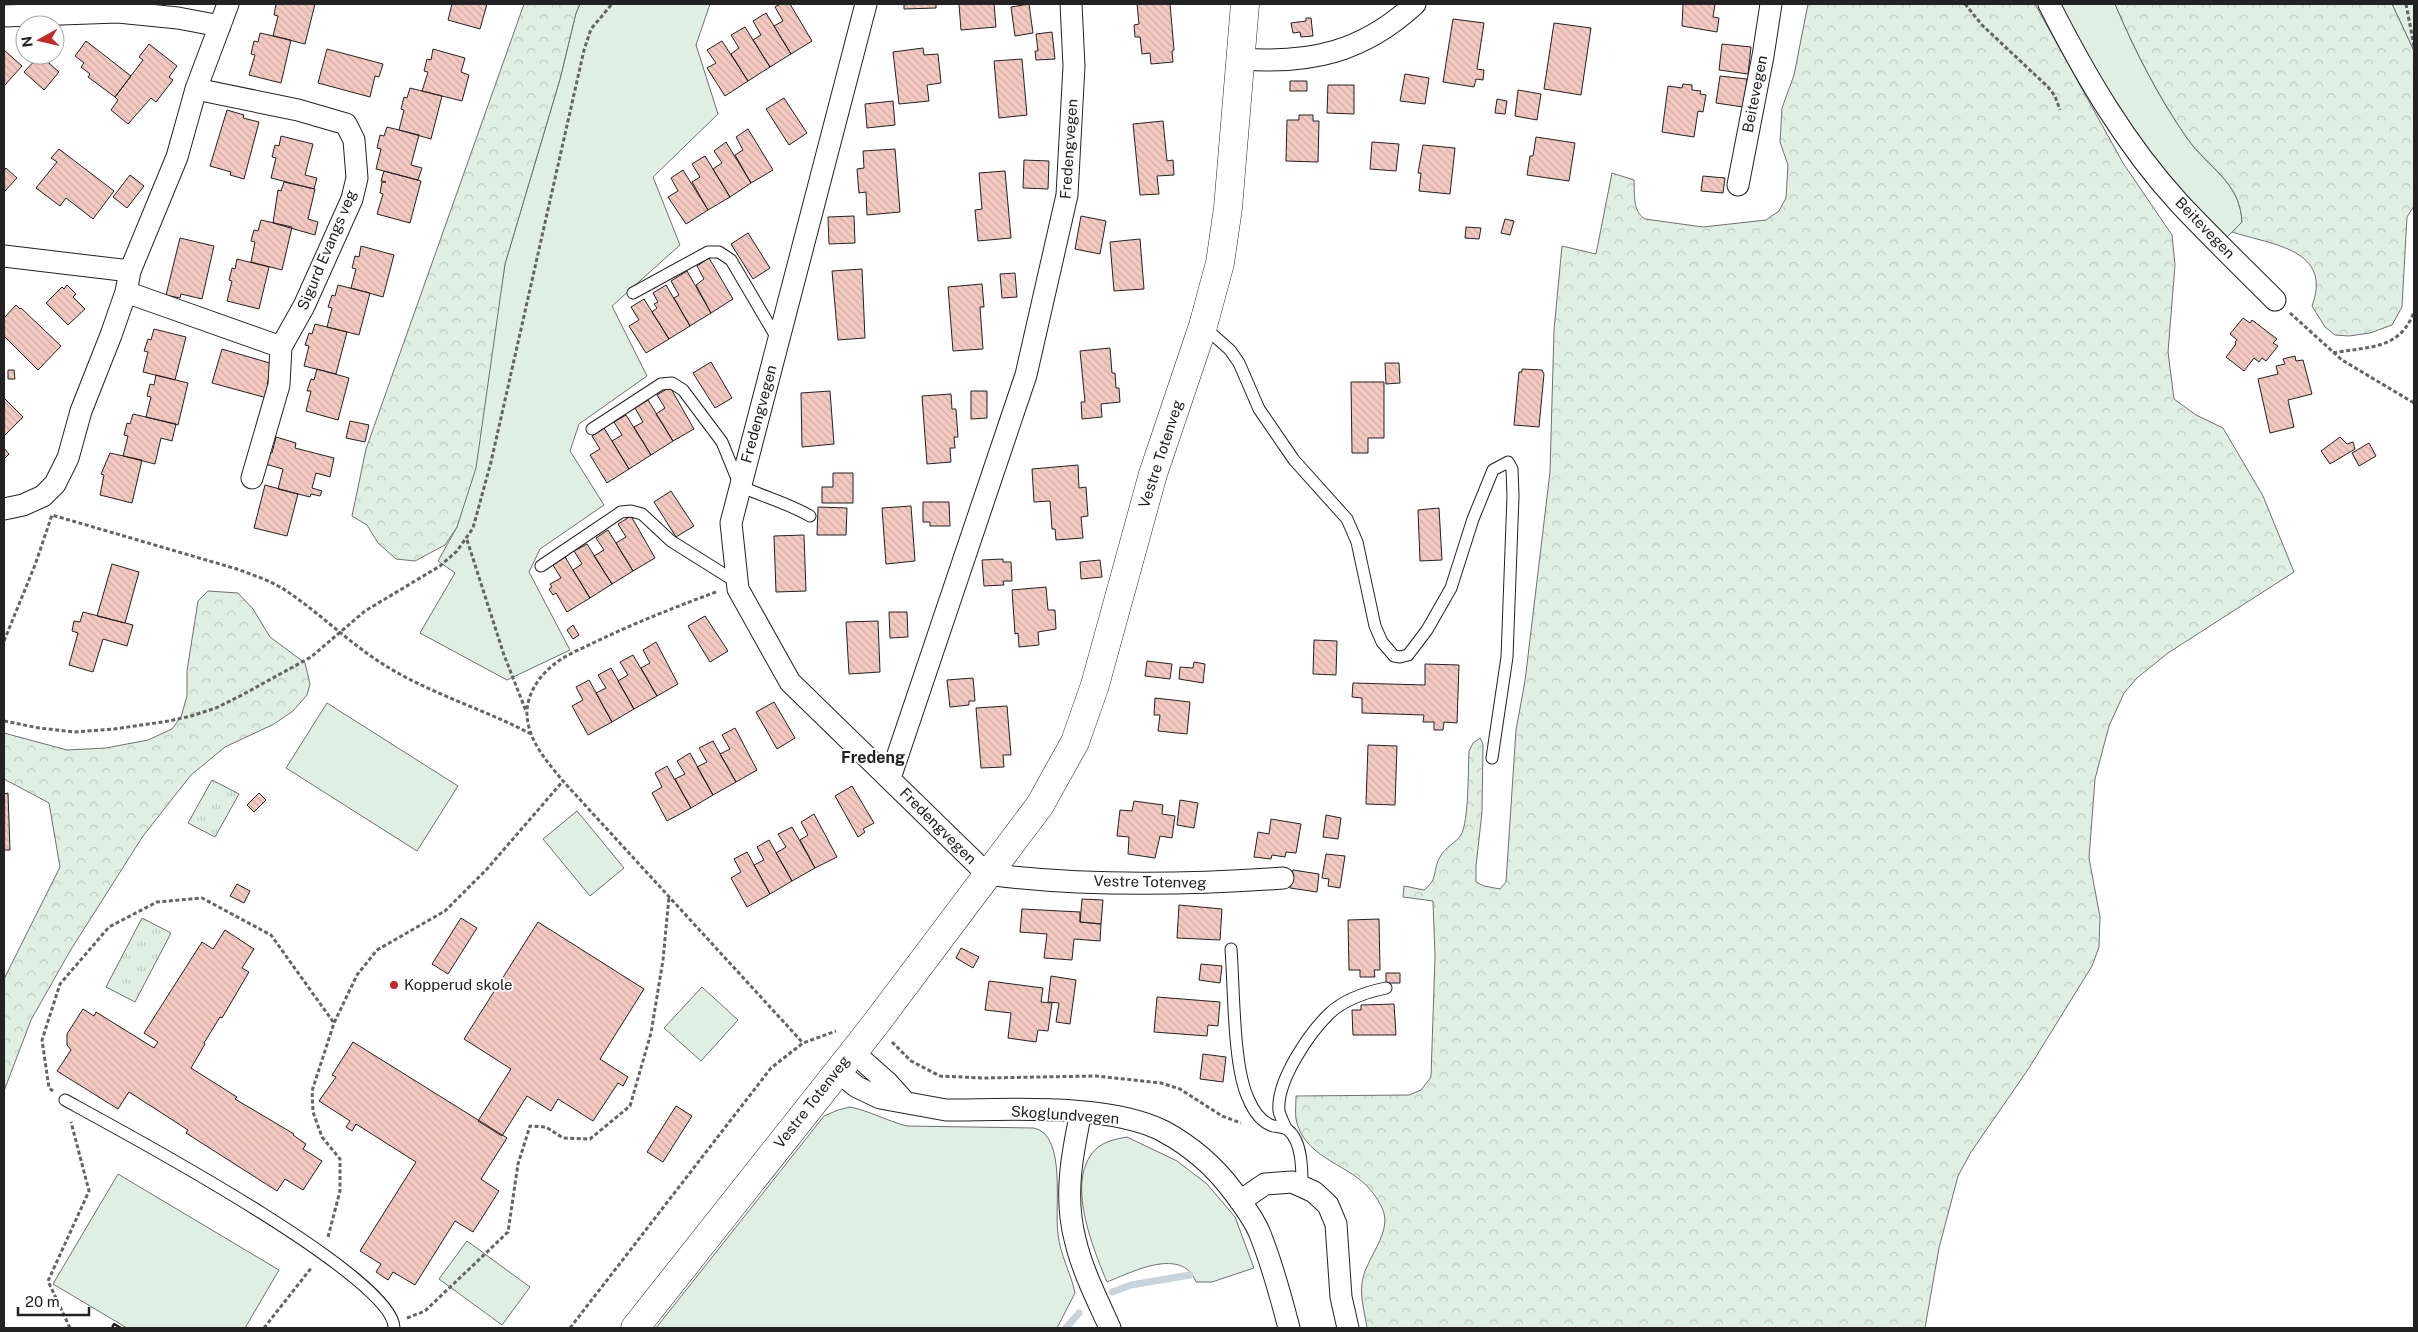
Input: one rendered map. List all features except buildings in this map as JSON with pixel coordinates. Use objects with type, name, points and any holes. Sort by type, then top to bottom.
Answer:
[{"type":"street","points":[[4,509],[23,506],[43,496],[55,484],[68,458],[81,411],[128,281],[177,156],[196,89],[228,4]]},
{"type":"street","name":"Fredengvegen","points":[[866,4],[731,523],[738,589],[790,682],[987,874]]},
{"type":"street","name":"Fredengvegen","points":[[890,778],[1028,366],[1067,195],[1074,66],[1071,4]]},
{"type":"street","name":"Vestre Totenveg","points":[[635,1328],[844,1050],[874,1026],[1040,805],[1076,742],[1096,685],[1152,474],[1203,326],[1220,263],[1228,208],[1245,4]]},
{"type":"street","points":[[1241,59],[1293,60],[1347,47],[1377,33],[1415,4]]},
{"type":"street","name":"Beitevegen","points":[[1738,185],[1771,4]]},
{"type":"street","name":"Beitevegen","points":[[2049,4],[2103,102],[2143,158],[2179,202],[2275,300]]},
{"type":"street","points":[[4,16],[118,12],[178,18],[220,26]]},
{"type":"street","name":"Sigurd Evangs veg","points":[[196,89],[298,110],[346,124],[354,140],[357,178],[352,199],[304,306],[281,347],[279,385],[252,478]]},
{"type":"street","points":[[4,256],[128,281],[281,347]]},
{"type":"street","name":"Vestre Totenveg","points":[[987,874],[1029,880],[1116,882],[1216,883],[1283,878]]},
{"type":"street","name":"Skoglundvegen","points":[[844,1050],[904,1101],[946,1110],[1081,1112],[1126,1119],[1162,1131],[1199,1155],[1220,1174],[1260,1232],[1289,1328]]},
{"type":"street","points":[[1081,1112],[1070,1175],[1070,1212],[1080,1259],[1110,1328]]},
{"type":"street","points":[[1240,1201],[1265,1184],[1277,1182],[1302,1185],[1323,1200],[1334,1214],[1338,1242],[1341,1296],[1348,1328]]},
{"type":"lane","points":[[633,294],[708,252],[719,252],[731,260],[778,340]]},
{"type":"lane","points":[[1203,326],[1230,350],[1239,363],[1259,408],[1294,460],[1347,519],[1357,542],[1375,626],[1382,642],[1394,656],[1400,657],[1408,654],[1443,606],[1451,588],[1473,519],[1493,470],[1508,462],[1512,469],[1513,496],[1506,656],[1492,758]]},
{"type":"lane","points":[[592,429],[661,384],[672,383],[683,390],[722,442],[740,486],[766,498],[792,505],[810,516]]},
{"type":"lane","points":[[541,566],[621,512],[631,510],[642,514],[671,541],[738,583]]},
{"type":"lane","points":[[1231,949],[1239,1060],[1247,1096],[1258,1116],[1270,1125],[1286,1129],[1292,1134],[1298,1149],[1302,1169],[1302,1185]]},
{"type":"lane","points":[[1286,1129],[1279,1111],[1281,1090],[1294,1061],[1310,1038],[1331,1012],[1364,992],[1386,988]]},
{"type":"lane","points":[[65,1100],[190,1169],[323,1253],[380,1300],[394,1326]]},
{"type":"path","points":[[4,721],[74,732],[114,729],[169,721],[216,708],[311,657],[380,601],[440,566],[466,539],[478,511],[491,462],[584,50],[591,28],[612,4]]},
{"type":"path","points":[[1965,4],[1982,25],[2048,87],[2055,96],[2060,110]]},
{"type":"path","points":[[2406,4],[2414,46]]},
{"type":"path","points":[[2275,300],[2332,353],[2373,380],[2414,403]]},
{"type":"path","points":[[2332,353],[2369,348],[2389,342],[2404,330],[2414,312]]},
{"type":"path","points":[[4,641],[35,565],[52,516],[237,569],[262,579],[284,590],[340,633],[400,674],[493,714],[531,734]]},
{"type":"path","points":[[466,539],[504,655],[527,712],[531,734],[538,748],[563,781],[803,1043],[844,1050]]},
{"type":"path","points":[[527,712],[530,697],[536,684],[552,666],[566,656],[643,620],[738,583]]},
{"type":"path","points":[[264,1328],[323,1253],[340,1190],[340,1159],[322,1137],[313,1112],[312,1091],[334,1023],[357,975],[376,950],[445,911],[487,870],[563,781]]},
{"type":"path","points":[[394,1326],[425,1311],[508,1232],[518,1164],[530,1126],[546,1127],[563,1138],[590,1139],[630,1106],[652,1034],[663,960],[669,897]]},
{"type":"path","points":[[70,1328],[48,1281],[89,1191],[65,1100],[49,1088],[42,1040],[60,984],[109,927],[157,902],[202,898],[271,936],[334,1023]]},
{"type":"path","points":[[892,1041],[911,1061],[940,1076],[983,1078],[1096,1076],[1161,1083],[1180,1089],[1222,1116],[1236,1122],[1270,1125]]},
{"type":"path","points":[[570,1328],[771,1068],[803,1043]]},
{"type":"green space","points":[[524,4],[580,4],[576,13],[560,79],[505,264],[476,468],[457,527],[445,545],[415,561],[396,559],[378,543],[367,525],[352,516],[366,449]]},
{"type":"green space","points":[[580,4],[710,4],[696,45],[718,114],[653,177],[680,245],[612,306],[647,376],[579,424],[570,451],[604,505],[540,549],[529,572],[570,650],[507,680],[420,633],[455,573],[438,561],[457,527],[489,362],[505,264],[560,79],[576,13]]},
{"type":"green space","points":[[1808,4],[2035,4],[2123,163],[2172,235],[2175,265],[2168,352],[2174,399],[2196,415],[2223,428],[2263,496],[2294,572],[2168,653],[2137,678],[2124,693],[2109,726],[2095,779],[2089,858],[2100,917],[2099,947],[2092,966],[2029,1068],[1971,1152],[1958,1176],[1939,1248],[1925,1328],[1367,1328],[1362,1300],[1362,1283],[1368,1264],[1382,1236],[1385,1217],[1382,1208],[1367,1186],[1315,1150],[1307,1142],[1300,1132],[1296,1119],[1296,1096],[1409,1095],[1421,1090],[1431,1077],[1435,957],[1433,901],[1403,897],[1404,886],[1424,890],[1429,886],[1434,878],[1442,854],[1461,835],[1467,807],[1469,751],[1473,743],[1480,738],[1483,744],[1482,812],[1476,882],[1484,886],[1500,889],[1506,882],[1516,730],[1525,681],[1550,472],[1554,330],[1562,246],[1596,254],[1612,173],[1634,180],[1636,207],[1645,219],[1703,227],[1766,220],[1779,211],[1786,198],[1788,165],[1780,142],[1782,108],[1794,75]]},
{"type":"green space","points":[[2059,4],[2115,4],[2139,56],[2166,106],[2195,149],[2222,176],[2236,196],[2242,222],[2225,239],[2161,168],[2127,124]]},
{"type":"green space","points":[[2115,4],[2392,4],[2414,51],[2414,206],[2407,217],[2402,307],[2392,325],[2370,333],[2349,336],[2335,335],[2325,327],[2312,306],[2316,287],[2314,272],[2306,261],[2295,252],[2280,246],[2232,232],[2242,222],[2236,196],[2222,176],[2195,149],[2176,122],[2148,73]]},
{"type":"green space","points":[[2392,4],[2414,4],[2414,51]]},
{"type":"green space","points":[[208,591],[238,593],[253,609],[270,637],[305,663],[310,684],[307,695],[293,711],[274,724],[225,747],[191,775],[143,836],[70,951],[31,1020],[4,1091],[4,979],[60,867],[49,803],[4,779],[4,733],[67,750],[106,748],[148,740],[172,729],[181,717],[187,696],[187,671],[198,601]]},
{"type":"green space","points":[[327,703],[458,786],[417,851],[286,768]]},
{"type":"green space","points":[[212,780],[239,794],[215,837],[188,823]]},
{"type":"green space","points":[[577,811],[624,868],[590,896],[543,839]]},
{"type":"green space","points":[[142,918],[171,933],[135,1002],[106,987]]},
{"type":"green space","points":[[702,987],[738,1020],[701,1061],[664,1028]]},
{"type":"green space","points":[[850,1107],[907,1126],[1034,1128],[1044,1133],[1051,1144],[1055,1158],[1059,1242],[1075,1293],[1057,1328],[656,1328],[824,1116]]},
{"type":"green space","points":[[1127,1137],[1177,1161],[1207,1184],[1235,1217],[1254,1268],[1212,1282],[1196,1282],[1189,1271],[1180,1265],[1156,1265],[1142,1268],[1107,1282],[1084,1215],[1082,1179],[1086,1163],[1095,1150],[1106,1142]]},
{"type":"green space","points":[[118,1174],[279,1270],[245,1328],[127,1328],[53,1284]]},
{"type":"green space","points":[[467,1241],[530,1287],[502,1325],[439,1279]]},
{"type":"waterway","points":[[1112,1292],[1131,1285],[1190,1275]]},
{"type":"waterway","points":[[1066,1328],[1079,1313]]},
{"type":"wall","points":[[112,1328],[114,1324],[121,1328]]},
{"type":"place","name":"Kopperud skole","points":[[394,985]]},
{"type":"district","name":"Fredeng","points":[[873,757]]}]
